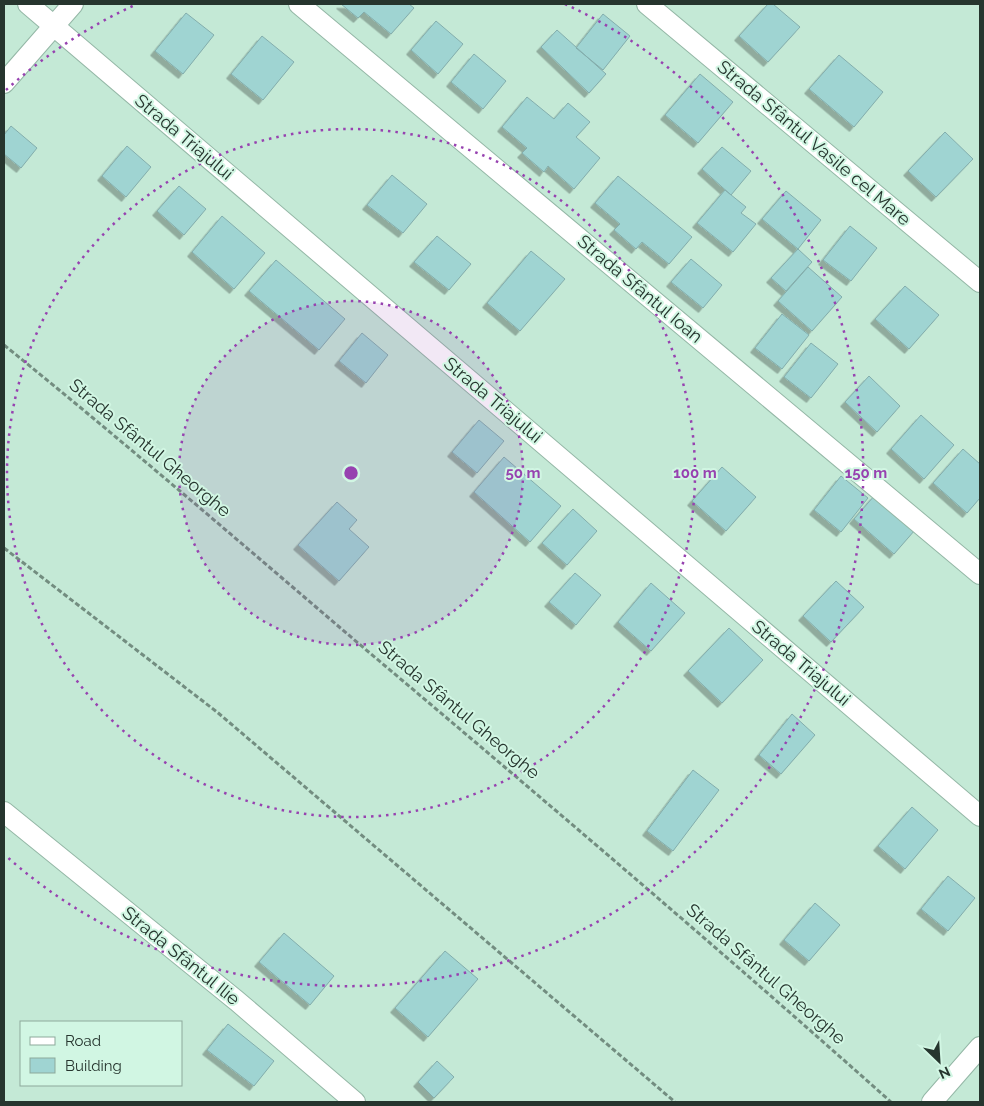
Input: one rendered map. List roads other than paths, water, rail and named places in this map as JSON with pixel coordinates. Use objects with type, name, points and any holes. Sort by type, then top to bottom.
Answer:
[{"type":"street","name":"Strada Triajului","points":[[28,4],[980,816]]},
{"type":"street","points":[[4,83],[73,4]]},
{"type":"street","name":"Strada Sfântul Ioan","points":[[299,4],[980,574]]},
{"type":"street","name":"Strada Sfântul Vasile cel Mare","points":[[648,4],[980,282]]},
{"type":"street","name":"Strada Sfântul Ilie","points":[[4,812],[237,1001],[355,1102]]},
{"type":"street","points":[[932,1102],[980,1047]]}]
